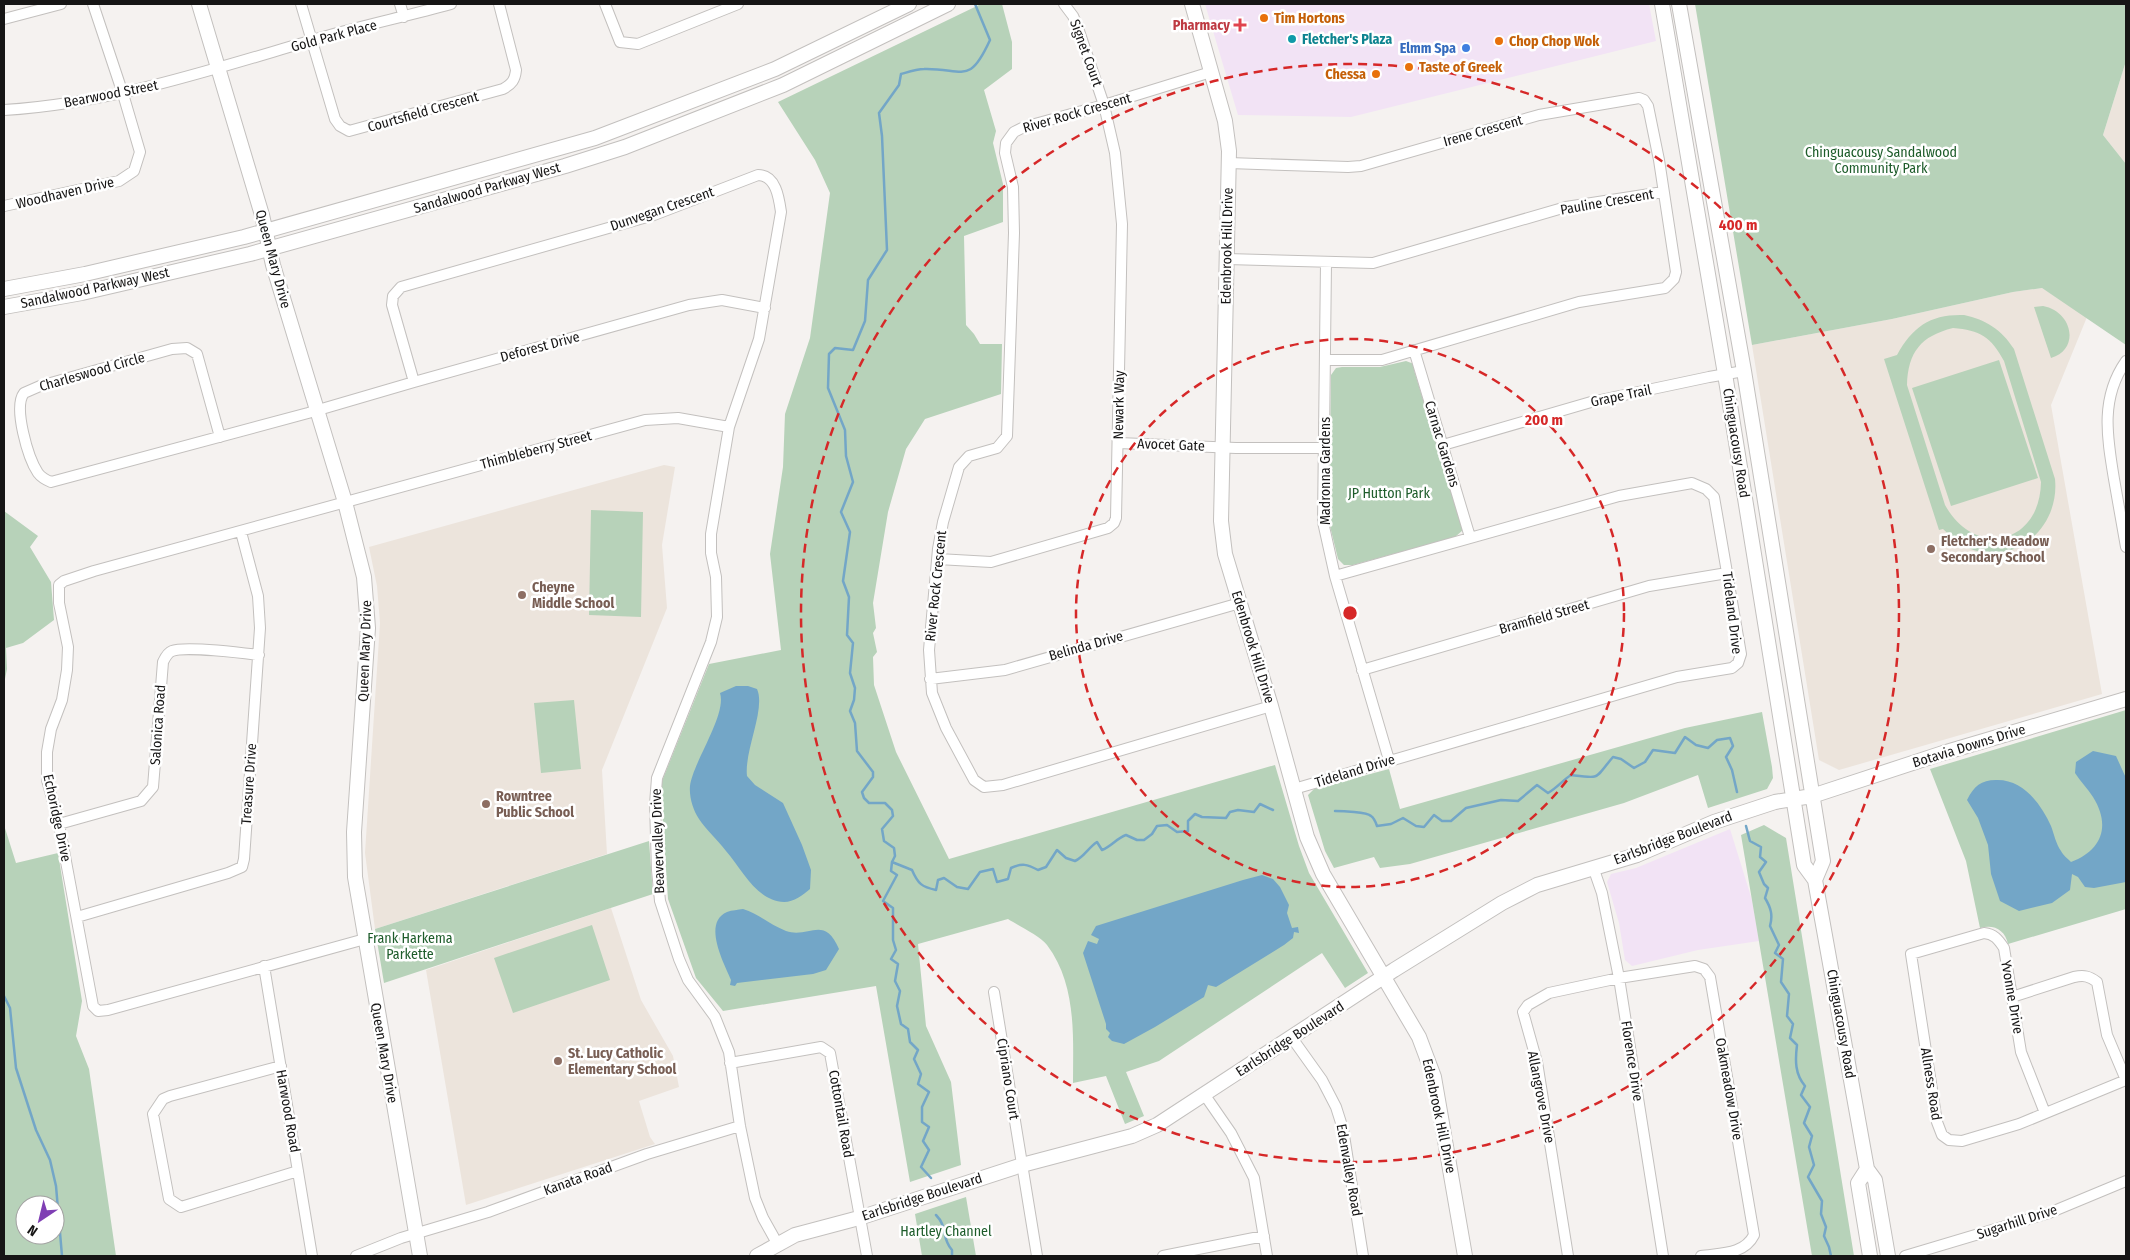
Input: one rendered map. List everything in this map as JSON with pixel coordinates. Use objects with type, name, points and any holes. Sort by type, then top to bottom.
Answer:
[{"type":"main road","name":"Queen Mary Drive","points":[[199,4],[266,231],[285,308],[318,411],[362,564],[368,615],[354,849],[355,877],[420,1256]]},
{"type":"main road","name":"Sandalwood Parkway West","points":[[4,290],[85,274],[266,231],[596,138],[775,70],[909,4]]},
{"type":"main road","name":"Sandalwood Parkway West","points":[[4,307],[82,293],[269,248],[565,166],[625,147],[783,86],[948,4]]},
{"type":"main road","name":"Edenbrook Hill Drive","points":[[1192,4],[1225,122],[1229,163],[1221,521],[1224,554],[1271,706],[1307,837],[1323,874],[1419,1037],[1434,1077],[1465,1256]]},
{"type":"main road","name":"Chinguacousy Road","points":[[1662,4],[1725,374],[1804,865],[1815,880],[1867,1169],[1875,1180],[1888,1256]]},
{"type":"main road","name":"Chinguacousy Road","points":[[1679,4],[1744,372],[1812,796],[1822,861],[1815,880]]},
{"type":"main road","name":"Botavia Downs Drive","points":[[1812,796],[1943,753],[2126,699]]},
{"type":"main road","name":"Earlsbridge Boulevard","points":[[756,1256],[795,1235],[859,1218],[1022,1165],[1132,1136],[1157,1125],[1384,977],[1502,903],[1537,885],[1637,855],[1714,822],[1775,802],[1812,796]]},
{"type":"main road","name":"Chinguacousy Road","points":[[1867,1169],[1858,1183],[1870,1256]]},
{"type":"street","points":[[4,19],[61,4]]},
{"type":"street","name":"Woodhaven Drive","points":[[4,206],[120,182],[134,171],[140,152],[124,94],[93,4]]},
{"type":"street","points":[[301,4],[312,41]]},
{"type":"street","points":[[400,4],[404,18]]},
{"type":"street","name":"Gold Park Place","points":[[217,69],[329,35],[404,18],[452,4]]},
{"type":"street","name":"Courtsfield Crescent","points":[[312,41],[336,119],[340,126],[349,131],[358,130],[503,89],[510,85],[515,78],[516,70],[499,4]]},
{"type":"street","points":[[605,4],[620,42],[638,44],[738,4]]},
{"type":"street","name":"Signet Court","points":[[1064,4],[1078,26],[1104,105]]},
{"type":"street","name":"Bearwood Street","points":[[4,110],[34,108],[124,94],[217,69]]},
{"type":"street","name":"River Rock Crescent","points":[[1211,72],[1024,127],[1014,132],[1006,142],[1005,153],[1013,188],[1014,233],[1007,436],[997,448],[968,456],[959,467],[943,522],[929,650],[930,679],[932,693],[946,728],[974,780],[984,787],[1003,785],[1271,706]]},
{"type":"street","name":"Irene Crescent","points":[[1229,163],[1361,166],[1539,114],[1639,98],[1644,100],[1648,106],[1659,160],[1663,192]]},
{"type":"street","name":"Newark Way","points":[[938,559],[991,562],[1108,528],[1114,523],[1116,518],[1122,224],[1115,153],[1104,105]]},
{"type":"street","name":"Dunvegan Crescent","points":[[414,382],[392,305],[392,296],[400,287],[654,215],[758,175],[764,175],[770,178],[779,197],[781,212],[759,339],[729,427]]},
{"type":"street","name":"Pauline Crescent","points":[[1227,259],[1373,263],[1566,207],[1663,192],[1676,272],[1674,279],[1665,288],[1579,302],[1382,360],[1325,360]]},
{"type":"street","name":"Madronna Gardens","points":[[1326,263],[1322,522],[1335,576],[1389,760]]},
{"type":"street","name":"Deforest Drive","points":[[318,411],[414,382],[690,305],[722,300],[765,308]]},
{"type":"street","name":"Charleswood Circle","points":[[220,437],[201,363],[197,354],[186,348],[172,349],[40,386],[24,393],[19,401],[25,438],[33,462],[42,477],[51,482],[318,411]]},
{"type":"street","name":"Carnac Gardens","points":[[1414,350],[1470,537]]},
{"type":"street","points":[[2126,361],[2111,392],[2106,424],[2126,547]]},
{"type":"street","name":"Grape Trail","points":[[1443,445],[1591,402],[1725,374],[1744,372]]},
{"type":"street","name":"Thimbleberry Street","points":[[345,502],[645,420],[678,418],[729,427]]},
{"type":"street","name":"Beavervalley Drive","points":[[729,427],[711,534],[710,553],[716,577],[717,617],[711,642],[657,778],[655,804],[660,900],[688,980],[715,1017],[729,1052],[740,1126],[755,1198],[763,1218],[777,1243]]},
{"type":"street","name":"Avocet Gate","points":[[1119,443],[1324,448]]},
{"type":"street","name":"Tideland Drive","points":[[1294,789],[1677,677],[1732,668],[1738,663],[1741,654],[1714,497],[1706,488],[1692,483],[1619,496],[1335,576]]},
{"type":"street","name":"Echoridge Drive","points":[[345,502],[94,571],[64,581],[59,585],[59,603],[68,647],[67,670],[62,700],[51,729],[48,745],[47,780],[59,824],[90,995],[93,1006],[98,1011],[108,1010],[365,940]]},
{"type":"street","name":"Treasure Drive","points":[[77,917],[228,873],[242,866],[260,628],[258,596],[241,532]]},
{"type":"street","name":"Bramfield Street","points":[[1362,670],[1649,586],[1727,573]]},
{"type":"street","name":"Belinda Drive","points":[[930,679],[1006,670],[1240,603]]},
{"type":"street","name":"Salonica Road","points":[[59,824],[141,802],[153,788],[163,662],[166,656],[173,650],[203,650],[259,655]]},
{"type":"street","name":"Florence Drive","points":[[1593,867],[1604,902],[1619,978],[1663,1256]]},
{"type":"street","name":"Yvonne Drive","points":[[1911,954],[1978,935],[1991,934],[1998,939],[2004,948],[2024,1063],[2045,1113]]},
{"type":"street","name":"Allness Road","points":[[1911,954],[1937,1122],[1942,1135],[1948,1140],[1962,1141],[2019,1124],[2126,1080]]},
{"type":"street","name":"Harwood Road","points":[[264,966],[312,1256]]},
{"type":"street","name":"Oakmeadow Drive","points":[[1619,978],[1695,966],[1704,969],[1710,977],[1754,1235],[1750,1243],[1740,1250],[1701,1256]]},
{"type":"street","points":[[2012,996],[2074,977],[2091,977],[2097,982],[2107,1035],[2126,1080]]},
{"type":"street","name":"Allangrove Drive","points":[[1568,1256],[1537,1062],[1523,1012],[1528,1005],[1549,993],[1619,978]]},
{"type":"street","name":"Cipriano Court","points":[[994,992],[1036,1256]]},
{"type":"street","name":"Edenvalley Road","points":[[1292,1038],[1322,1080],[1336,1107],[1343,1129],[1363,1256]]},
{"type":"street","name":"Cottontail Road","points":[[730,1063],[821,1047],[830,1053],[867,1256]]},
{"type":"street","points":[[280,1066],[170,1096],[163,1099],[153,1114],[169,1199],[180,1207],[298,1171]]},
{"type":"street","points":[[1204,1094],[1231,1133],[1254,1178],[1267,1256]]},
{"type":"street","name":"Kanata Road","points":[[356,1256],[416,1234],[488,1212],[647,1154],[740,1126]]},
{"type":"street","name":"Sugarhill Drive","points":[[1905,1256],[2049,1213],[2126,1181]]},
{"type":"street","points":[[1162,1256],[1264,1236]]},
{"type":"shaded area","name":"Fletcher's Plaza","points":[[1205,4],[1649,4],[1656,41],[1351,117],[1238,115]]},
{"type":"shaded area","points":[[2126,61],[2126,164],[2103,135]]},
{"type":"shaded area","name":"Fletcher's Meadow Secondary School","points":[[2042,288],[2087,317],[2051,405],[2102,694],[1839,770],[1819,760],[1752,345],[1892,319],[2013,292]]},
{"type":"shaded area","points":[[664,465],[675,467],[662,545],[667,608],[602,770],[607,854],[375,929],[365,853],[380,623],[377,586],[369,547]]},
{"type":"shaded area","points":[[1730,829],[1752,900],[1759,941],[1698,950],[1632,966],[1625,960],[1619,923],[1607,882],[1611,874],[1636,868]]},
{"type":"shaded area","name":"St. Lucy Catholic Elementary School","points":[[611,908],[641,1000],[673,1056],[679,1087],[639,1101],[650,1137],[655,1144],[466,1205],[426,970]]},
{"type":"green space","points":[[981,4],[1002,4],[1012,42],[1012,69],[984,90],[996,131],[993,143],[1003,184],[1003,222],[964,236],[966,325],[980,344],[1002,344],[1001,394],[925,419],[906,449],[888,512],[873,603],[876,628],[873,633],[877,652],[873,657],[874,685],[896,752],[949,859],[1275,765],[1309,873],[1368,973],[1345,988],[1322,953],[1159,1061],[1126,1072],[1144,1116],[1125,1124],[1106,1076],[1073,1083],[1073,1029],[1068,994],[1057,960],[1044,942],[1008,919],[918,944],[926,1026],[951,1082],[961,1165],[910,1182],[876,986],[723,1011],[696,978],[668,899],[661,794],[662,781],[709,664],[781,650],[770,554],[783,467],[785,414],[810,338],[830,193],[815,160],[778,102]]},
{"type":"green space","name":"Chinguacousy Sandalwood Community Park","points":[[1695,4],[2126,4],[2126,61],[2103,135],[2126,164],[2126,345],[2042,288],[2013,292],[1892,319],[1752,345]]},
{"type":"green space","points":[[2043,306],[2053,309],[2061,315],[2069,330],[2069,339],[2066,347],[2051,358],[2034,307]]},
{"type":"green space","points":[[1952,315],[1964,315],[1992,326],[2004,336],[2014,349],[2055,479],[2055,497],[2050,513],[2042,527],[2031,539],[2018,548],[2002,552],[1985,553],[1968,548],[1943,529],[1939,530],[1884,359],[1897,355],[1910,336],[1924,324]],"holes":[[[1953,328],[1984,336],[1994,346],[2004,361],[2041,482],[2038,503],[2030,520],[2018,531],[2004,537],[1988,538],[1973,533],[1958,522],[1945,505],[1907,385],[1910,363],[1918,347],[1942,331]]]},
{"type":"green space","points":[[1999,360],[2038,478],[1951,506],[1912,388]]},
{"type":"green space","name":"JP Hutton Park","points":[[1406,361],[1414,364],[1414,370],[1463,530],[1455,537],[1353,565],[1344,565],[1338,559],[1329,522],[1331,375],[1336,368],[1380,367]]},
{"type":"green space","points":[[591,510],[643,512],[641,617],[589,615]]},
{"type":"green space","points":[[4,511],[38,536],[30,547],[51,582],[54,620],[23,643],[6,648],[7,669],[4,684]]},
{"type":"green space","points":[[574,700],[581,769],[541,773],[534,703]]},
{"type":"green space","points":[[2126,710],[2126,909],[2008,944],[2007,939],[1998,929],[1990,927],[1980,928],[1966,861],[1930,769]]},
{"type":"green space","points":[[1762,712],[1773,778],[1767,789],[1708,808],[1698,775],[1624,803],[1410,864],[1380,868],[1374,857],[1334,868],[1325,851],[1308,795],[1314,789],[1389,769],[1400,809],[1685,728]]},
{"type":"green space","points":[[4,825],[16,863],[58,853],[82,1001],[76,1036],[89,1069],[116,1256],[4,1256]]},
{"type":"green space","points":[[1764,825],[1786,838],[1854,1256],[1812,1256],[1741,835]]},
{"type":"green space","name":"Frank Harkema Parkette","points":[[649,841],[653,894],[384,983],[375,929]]},
{"type":"green space","points":[[592,925],[610,980],[513,1013],[494,958]]},
{"type":"green space","name":"Hartley Channel","points":[[966,1197],[976,1256],[922,1256],[915,1214]]},
{"type":"water","points":[[736,686],[748,686],[757,689],[759,697],[759,708],[747,766],[747,776],[755,785],[783,803],[811,870],[810,889],[791,901],[774,900],[765,896],[750,883],[702,823],[692,803],[690,786],[692,776],[719,713],[720,693]]},
{"type":"water","points":[[2093,751],[2116,756],[2126,778],[2126,882],[2094,888],[2085,887],[2078,877],[2072,874],[2070,890],[2052,903],[2019,911],[2000,901],[1991,874],[1988,845],[1978,818],[1967,800],[1970,795],[1978,785],[1991,780],[2006,781],[2023,788],[2042,809],[2059,848],[2071,862],[2090,851],[2100,836],[2102,827],[2102,818],[2091,794],[2075,773],[2076,762]]},
{"type":"water","points":[[1262,875],[1273,879],[1280,887],[1289,905],[1287,913],[1292,928],[1298,927],[1299,933],[1294,932],[1293,938],[1284,945],[1216,987],[1208,985],[1204,997],[1155,1027],[1124,1044],[1112,1041],[1108,1037],[1110,1033],[1106,1029],[1083,953],[1088,941],[1097,944],[1099,939],[1091,935],[1096,926]]},
{"type":"water","points":[[743,909],[786,931],[794,933],[822,930],[828,933],[839,949],[826,970],[813,974],[737,983],[735,986],[730,985],[731,980],[717,944],[716,925],[720,917],[727,912]]},
{"type":"waterway","points":[[931,1178],[921,1167],[929,1150],[923,1141],[929,1127],[922,1122],[922,1107],[929,1092],[918,1084],[921,1074],[914,1059],[918,1050],[910,1042],[908,1029],[901,1024],[897,1006],[900,991],[895,981],[898,964],[891,959],[896,950],[893,940],[893,908],[883,901],[897,875],[891,871],[895,856],[894,848],[884,841],[882,829],[893,816],[892,810],[885,803],[869,803],[864,798],[862,792],[873,777],[873,772],[857,751],[855,723],[850,711],[854,700],[855,688],[850,673],[853,643],[847,635],[849,597],[843,581],[850,532],[841,512],[853,482],[846,456],[845,430],[828,388],[829,354],[835,348],[853,350],[865,321],[868,280],[887,250],[882,136],[879,113],[899,85],[901,74],[924,69],[957,72],[970,69],[976,64],[990,40],[975,4]]},
{"type":"waterway","points":[[1335,811],[1369,815],[1377,826],[1391,824],[1403,818],[1416,826],[1424,827],[1434,815],[1442,821],[1451,821],[1466,808],[1501,800],[1518,801],[1537,785],[1548,793],[1571,775],[1596,776],[1613,757],[1621,759],[1634,768],[1645,762],[1653,750],[1675,753],[1685,737],[1696,745],[1708,748],[1717,740],[1730,738],[1733,746],[1726,757],[1732,770],[1737,792]]},
{"type":"waterway","points":[[892,862],[912,870],[916,879],[927,888],[936,890],[938,880],[944,878],[957,887],[968,889],[980,872],[993,869],[997,882],[1008,879],[1011,868],[1015,866],[1031,866],[1038,870],[1046,867],[1057,850],[1066,858],[1075,861],[1097,842],[1102,850],[1126,835],[1137,840],[1144,840],[1152,834],[1157,826],[1167,825],[1177,832],[1188,831],[1188,821],[1195,814],[1202,817],[1226,818],[1230,812],[1238,810],[1254,812],[1260,804],[1273,810]]},
{"type":"waterway","points":[[1746,826],[1750,841],[1761,847],[1760,857],[1766,862],[1759,872],[1764,884],[1768,888],[1765,898],[1771,912],[1770,926],[1779,945],[1775,953],[1783,959],[1781,982],[1789,994],[1787,1016],[1793,1024],[1790,1038],[1797,1045],[1796,1067],[1799,1077],[1805,1086],[1801,1095],[1810,1107],[1804,1123],[1812,1136],[1809,1147],[1814,1165],[1808,1177],[1822,1201],[1821,1214],[1826,1227],[1824,1236],[1831,1256]]},
{"type":"waterway","points":[[4,996],[10,1008],[16,1068],[36,1130],[50,1160],[56,1186],[62,1256]]},
{"type":"waterway","points":[[936,1215],[942,1224],[952,1250],[952,1256]]},
{"type":"place","name":"Tim Hortons","points":[[1264,18]]},
{"type":"place","name":"Pharmacy","points":[[1240,25]]},
{"type":"place","name":"Fletcher's Plaza","points":[[1292,39]]},
{"type":"place","name":"Chop Chop Wok","points":[[1499,41]]},
{"type":"place","name":"Elmm Spa","points":[[1466,48]]},
{"type":"place","name":"Taste of Greek","points":[[1409,67]]},
{"type":"place","name":"Chessa","points":[[1376,74]]},
{"type":"place","name":"Fletcher's Meadow Secondary School","points":[[1931,549]]},
{"type":"place","name":"Cheyne Middle School","points":[[522,595]]},
{"type":"place","name":"Rowntree Public School","points":[[486,804]]},
{"type":"place","name":"St. Lucy Catholic Elementary School","points":[[558,1061]]}]
